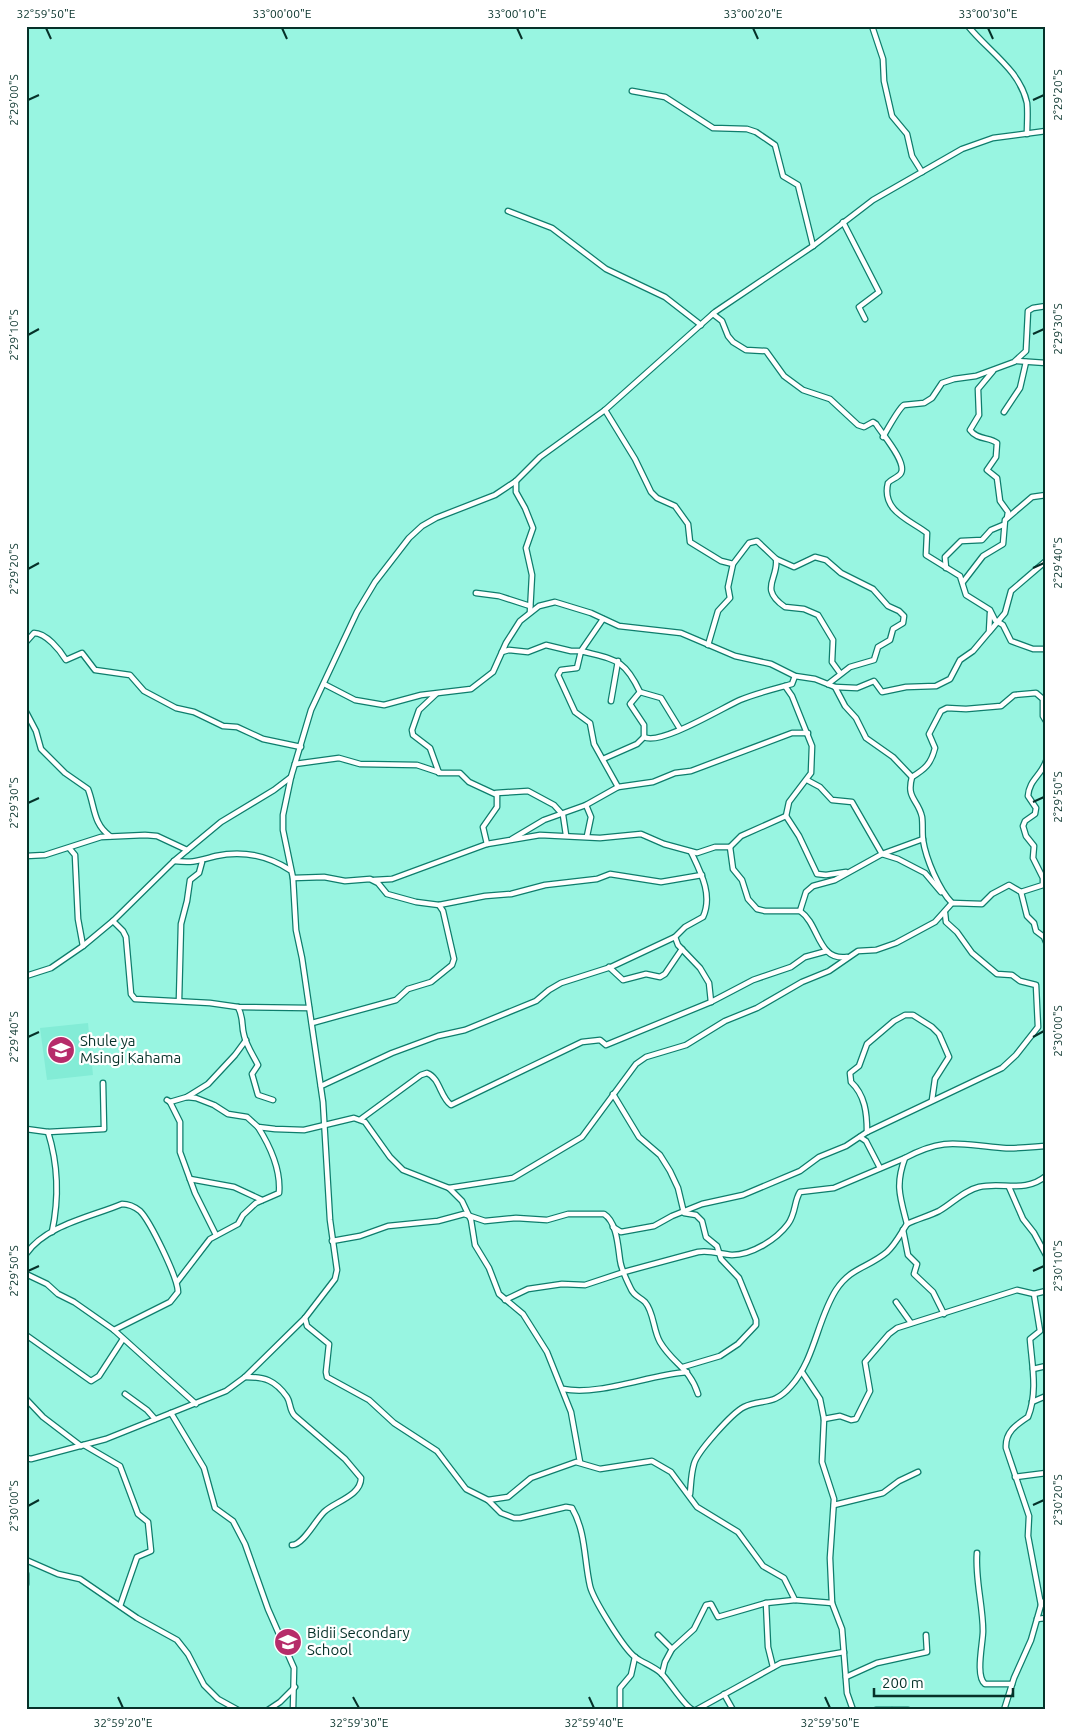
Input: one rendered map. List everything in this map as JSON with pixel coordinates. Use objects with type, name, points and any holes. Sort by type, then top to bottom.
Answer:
[{"type":"street","points":[[968,26],[992,49],[1022,88],[1027,106],[1027,134]]},
{"type":"street","points":[[872,27],[883,59],[883,78],[892,116],[907,134],[912,156],[922,172]]},
{"type":"street","points":[[632,91],[666,97],[713,128],[747,129],[772,142],[777,149],[783,176],[798,185],[813,246]]},
{"type":"street","points":[[26,1458],[31,1459],[82,1446],[220,1394],[245,1377],[305,1318],[335,1278],[337,1270],[332,1242],[326,1126],[312,1023],[296,930],[293,878],[282,823],[291,776],[309,715],[357,612],[375,582],[409,538],[436,518],[495,495],[516,481],[540,457],[605,410],[713,314],[813,246],[873,200],[962,149],[994,138],[1046,131]]},
{"type":"street","points":[[508,211],[552,228],[606,269],[665,297],[702,325]]},
{"type":"street","points":[[844,222],[879,292],[859,307],[864,319]]},
{"type":"street","points":[[883,436],[894,422],[898,411],[904,405],[921,404],[928,401],[942,383],[976,376],[1017,361],[1026,351],[1028,311],[1033,308],[1046,306]]},
{"type":"street","points":[[713,314],[722,321],[728,336],[733,342],[746,350],[766,352],[784,376],[803,390],[830,398],[858,425],[864,427],[875,423],[894,448],[901,469],[900,474],[887,484],[887,495],[890,503],[900,516],[928,533],[929,537],[925,553],[960,576],[966,595],[990,610],[1014,643],[1046,650]]},
{"type":"street","points":[[1017,361],[1046,363]]},
{"type":"street","points":[[1004,412],[1020,388],[1026,362]]},
{"type":"street","points":[[994,370],[978,389],[979,415],[970,430],[978,437],[995,440],[997,443],[996,457],[987,470],[997,480],[1000,501],[1008,512],[1007,518]]},
{"type":"street","points":[[605,410],[635,459],[651,492],[657,498],[675,506],[683,516],[690,528],[688,536],[690,542],[721,561],[733,564]]},
{"type":"street","points":[[516,481],[516,492],[533,528],[526,548],[532,575],[530,609]]},
{"type":"street","points":[[963,583],[983,556],[1003,544],[1003,525],[1007,518],[1032,497],[1046,495]]},
{"type":"street","points":[[946,568],[945,557],[960,541],[982,540],[991,530],[1003,525]]},
{"type":"street","points":[[708,645],[718,611],[730,598],[728,587],[733,564],[749,543],[756,541],[776,559],[794,567],[815,557],[826,560],[841,573],[874,589],[888,606],[899,611],[904,616],[903,623],[893,629],[890,640],[878,646],[874,660],[852,666],[840,673],[828,684]]},
{"type":"street","points":[[776,559],[776,567],[770,582],[771,590],[785,607],[804,609],[818,616],[833,640],[832,662],[840,673]]},
{"type":"street","points":[[324,684],[355,700],[384,705],[475,686],[493,672],[517,626],[530,609],[555,602],[625,627],[681,633],[742,658],[771,664],[795,676],[836,687],[853,688],[874,681],[882,692],[906,687],[936,686],[951,677],[960,660],[973,651],[998,622],[1007,609],[1011,591],[1046,561]]},
{"type":"street","points":[[476,593],[499,596],[530,609]]},
{"type":"street","points":[[988,632],[990,610]]},
{"type":"street","points":[[603,619],[581,651],[577,668],[563,668],[558,673],[558,678],[575,712],[590,723],[593,740],[618,787]]},
{"type":"street","points":[[26,642],[34,633],[38,633],[50,642],[66,660],[82,653],[92,669],[130,675],[140,688],[176,708],[194,712],[223,726],[237,727],[263,739],[301,747]]},
{"type":"street","points":[[502,652],[509,650],[528,652],[546,645],[571,651],[581,651],[618,662],[630,672],[640,692],[661,698],[680,729]]},
{"type":"street","points":[[610,701],[618,662]]},
{"type":"street","points":[[644,736],[650,739],[696,724],[738,701],[793,683],[795,676]]},
{"type":"street","points":[[785,686],[792,696],[812,742],[812,767],[807,780],[789,802],[786,816],[799,836],[817,874],[823,876],[850,872]]},
{"type":"street","points":[[836,687],[845,706],[856,718],[866,738],[893,757],[912,777]]},
{"type":"street","points":[[603,759],[637,744],[644,736],[644,725],[630,704],[640,692]]},
{"type":"street","points":[[437,693],[419,710],[412,730],[413,735],[430,748],[439,773]]},
{"type":"street","points":[[912,777],[926,769],[931,761],[935,748],[929,734],[941,711],[947,708],[966,709],[1001,706],[1014,695],[1036,693],[1043,699],[1043,716],[1046,721]]},
{"type":"street","points":[[26,712],[36,731],[41,749],[64,773],[88,789],[96,821],[101,830],[111,836]]},
{"type":"street","points":[[509,841],[548,818],[563,815],[586,805],[595,798],[618,787],[653,782],[675,773],[691,771],[792,733],[808,733]]},
{"type":"street","points":[[295,764],[339,758],[364,764],[417,765],[439,773],[460,773],[469,782],[496,794],[509,791],[531,792],[554,805],[563,815],[566,835]]},
{"type":"street","points":[[1021,892],[1045,885],[1044,878],[1033,858],[1034,846],[1026,836],[1023,826],[1025,821],[1036,814],[1036,808],[1028,796],[1029,787],[1034,778],[1042,772],[1046,761]]},
{"type":"street","points":[[26,976],[51,968],[84,946],[113,921],[174,860],[221,822],[274,790],[291,776]]},
{"type":"street","points":[[912,777],[910,793],[921,815],[923,839],[942,893]]},
{"type":"street","points":[[807,780],[820,787],[832,800],[854,804],[882,854],[898,859],[925,873],[952,903],[982,904],[992,894],[1009,885],[1021,892],[1027,916],[1034,922],[1036,932],[1044,937],[1046,942]]},
{"type":"street","points":[[487,844],[483,827],[497,807],[496,794]]},
{"type":"street","points":[[586,805],[591,817],[586,836]]},
{"type":"street","points":[[293,878],[374,880],[392,878],[487,844],[540,835],[600,838],[641,834],[691,852],[700,853],[715,848],[730,847],[741,836],[786,816]]},
{"type":"street","points":[[26,856],[46,855],[70,849],[96,838],[111,836],[156,836],[187,850]]},
{"type":"street","points":[[800,911],[810,888],[834,880],[882,854],[923,839]]},
{"type":"street","points":[[730,847],[733,869],[743,882],[747,896],[757,908],[765,911],[800,911],[806,916],[827,951],[834,957],[848,957]]},
{"type":"street","points":[[70,849],[75,856],[78,919],[84,946]]},
{"type":"street","points":[[321,1086],[392,1053],[438,1036],[465,1030],[536,1001],[548,990],[565,982],[608,968],[675,937],[685,927],[704,916],[707,896],[702,876],[691,852]]},
{"type":"street","points":[[174,860],[202,862],[222,855],[262,856],[290,870]]},
{"type":"street","points":[[179,1000],[181,924],[190,880],[199,873],[202,862]]},
{"type":"street","points":[[374,880],[389,895],[439,904],[485,896],[511,894],[545,885],[591,880],[610,874],[661,882],[702,876]]},
{"type":"street","points":[[450,1188],[519,1176],[585,1134],[640,1060],[686,1045],[725,1021],[757,1008],[802,982],[829,971],[860,950],[873,950],[894,945],[933,924],[945,913],[952,903]]},
{"type":"street","points":[[312,1023],[396,1000],[408,989],[427,984],[452,965],[454,959],[443,911],[439,904]]},
{"type":"street","points":[[613,1227],[621,1232],[651,1227],[672,1216],[708,1203],[743,1195],[800,1171],[819,1157],[843,1148],[867,1132],[1007,1064],[1035,1033],[1038,1027],[1035,984],[1020,981],[1012,975],[997,974],[972,953],[958,932],[946,922],[945,913]]},
{"type":"street","points":[[113,921],[126,937],[133,998],[179,1000],[238,1007],[309,1008]]},
{"type":"street","points":[[675,937],[682,949],[700,968],[709,983],[711,1002]]},
{"type":"street","points":[[608,968],[623,980],[646,974],[661,977],[682,949]]},
{"type":"street","points":[[361,1119],[427,1073],[433,1076],[447,1102],[452,1104],[582,1042],[600,1040],[606,1045],[711,1002],[753,980],[791,966],[820,951],[827,951]]},
{"type":"street","points":[[238,1007],[244,1021],[243,1030],[246,1040],[258,1065],[252,1074],[258,1095],[273,1100]]},
{"type":"street","points":[[867,1132],[866,1111],[859,1089],[851,1082],[850,1074],[859,1066],[867,1044],[900,1017],[913,1015],[932,1026],[939,1034],[949,1057],[935,1079],[932,1100]]},
{"type":"street","points":[[1038,1015],[1046,1016]]},
{"type":"street","points":[[216,1235],[190,1179],[179,1146],[180,1122],[168,1101],[187,1097],[208,1084],[246,1040]]},
{"type":"street","points":[[26,1129],[48,1132],[104,1128],[103,1083]]},
{"type":"street","points":[[613,1094],[639,1137],[660,1155],[670,1171],[678,1188],[684,1213]]},
{"type":"street","points":[[177,1282],[216,1235],[238,1224],[245,1213],[262,1200],[278,1194],[279,1183],[268,1145],[258,1127],[247,1117],[228,1114],[214,1105],[187,1097]]},
{"type":"street","points":[[258,1127],[304,1130],[354,1118],[361,1119],[368,1125],[393,1160],[403,1170],[450,1188],[460,1198],[470,1215],[477,1250],[489,1268],[499,1294],[520,1311],[530,1323],[563,1389],[571,1412],[580,1462]]},
{"type":"street","points":[[48,1132],[56,1160],[56,1209],[52,1232]]},
{"type":"street","points":[[860,1138],[869,1145],[880,1168]]},
{"type":"street","points":[[505,1300],[528,1289],[562,1284],[586,1285],[624,1272],[698,1252],[738,1255],[763,1245],[775,1236],[795,1214],[800,1192],[834,1188],[924,1149],[952,1143],[1007,1148],[1046,1146]]},
{"type":"street","points":[[905,1158],[899,1173],[898,1187],[907,1224]]},
{"type":"street","points":[[690,1494],[697,1457],[724,1426],[744,1407],[771,1401],[780,1396],[802,1372],[828,1305],[845,1278],[855,1269],[877,1259],[889,1250],[907,1224],[939,1211],[968,1191],[981,1186],[1010,1187],[1037,1184],[1046,1176]]},
{"type":"street","points":[[190,1179],[234,1187],[262,1200]]},
{"type":"street","points":[[1010,1187],[1023,1220],[1036,1236],[1046,1255]]},
{"type":"street","points":[[26,1254],[34,1245],[52,1232],[122,1204],[131,1206],[143,1216],[177,1282],[178,1292],[174,1300],[114,1330]]},
{"type":"street","points":[[332,1242],[360,1236],[388,1226],[438,1220],[464,1214],[485,1221],[516,1218],[544,1220],[564,1215],[595,1212],[607,1216],[613,1227],[624,1272],[634,1294],[645,1302],[649,1308],[660,1342],[670,1356],[683,1367],[694,1381],[698,1394]]},
{"type":"street","points":[[683,1367],[720,1356],[738,1344],[756,1324],[739,1278],[724,1262],[717,1246],[705,1236],[702,1220],[696,1215],[684,1213]]},
{"type":"street","points":[[903,1230],[908,1255],[917,1264],[914,1274],[933,1292],[944,1314]]},
{"type":"street","points":[[26,1274],[47,1284],[58,1294],[74,1302],[114,1330],[196,1404]]},
{"type":"street","points":[[824,1419],[840,1416],[851,1420],[856,1418],[870,1391],[864,1366],[868,1358],[889,1334],[911,1323],[926,1321],[1017,1290],[1034,1294],[1045,1291],[1046,1286]]},
{"type":"street","points":[[1011,1710],[1006,1707],[1012,1684],[1031,1640],[1041,1605],[1028,1536],[1029,1520],[1006,1443],[1007,1437],[1016,1424],[1028,1417],[1032,1402],[1033,1369],[1030,1339],[1040,1331],[1034,1294]]},
{"type":"street","points":[[896,1302],[911,1323]]},
{"type":"street","points":[[305,1318],[308,1326],[329,1344],[327,1377],[369,1400],[394,1423],[437,1451],[466,1489],[488,1500],[501,1513],[514,1518],[566,1507],[572,1508],[584,1541],[592,1591],[606,1617],[635,1657],[662,1674],[688,1706],[695,1710],[773,1666],[844,1652]]},
{"type":"street","points":[[26,1335],[91,1381],[98,1376],[123,1339]]},
{"type":"street","points":[[1033,1369],[1046,1366]]},
{"type":"street","points":[[563,1389],[578,1392],[595,1390],[651,1376],[687,1372]]},
{"type":"street","points":[[802,1372],[820,1400],[824,1419],[822,1462],[833,1492],[834,1505],[830,1558],[832,1603],[840,1622],[850,1708]]},
{"type":"street","points":[[245,1377],[263,1377],[270,1381],[286,1396],[294,1416],[345,1459],[361,1478],[358,1486],[347,1497],[323,1512],[308,1529],[303,1540],[298,1544],[292,1545]]},
{"type":"street","points":[[125,1394],[147,1410],[155,1419]]},
{"type":"street","points":[[1032,1402],[1046,1396]]},
{"type":"street","points":[[26,1399],[44,1417],[82,1446],[120,1466],[137,1512],[149,1526],[152,1551],[137,1557],[120,1606]]},
{"type":"street","points":[[171,1413],[204,1468],[215,1508],[233,1521],[245,1544],[268,1609],[292,1661],[295,1673],[293,1710]]},
{"type":"street","points":[[488,1500],[508,1497],[531,1478],[580,1462],[594,1468],[606,1469],[652,1461],[671,1472],[690,1494],[693,1502],[704,1512],[738,1532],[763,1566],[784,1578],[795,1600]]},
{"type":"street","points":[[834,1505],[883,1493],[894,1484],[918,1472]]},
{"type":"street","points":[[1015,1477],[1046,1473]]},
{"type":"street","points":[[977,1553],[976,1570],[983,1631],[981,1678],[985,1684],[1012,1684]]},
{"type":"street","points":[[26,1560],[58,1574],[80,1579],[160,1632],[177,1640],[188,1654],[204,1685],[218,1699],[238,1710]]},
{"type":"street","points":[[26,1574],[26,1584]]},
{"type":"street","points":[[1041,1605],[1046,1599]]},
{"type":"street","points":[[662,1674],[665,1662],[672,1649],[694,1628],[706,1605],[711,1604],[718,1617],[766,1603],[795,1600],[832,1603]]},
{"type":"street","points":[[766,1603],[768,1647],[773,1666]]},
{"type":"street","points":[[1038,1619],[1046,1618]]},
{"type":"street","points":[[658,1635],[672,1649]]},
{"type":"street","points":[[846,1677],[877,1663],[927,1652],[926,1635]]},
{"type":"street","points":[[620,1710],[620,1688],[631,1675],[635,1657]]},
{"type":"street","points":[[268,1710],[280,1702],[295,1686]]},
{"type":"street","points":[[724,1694],[734,1710]]},
{"type":"street","points":[[876,1710],[908,1710]]},
{"type":"shaded area","points":[[88,1023],[93,1075],[47,1080],[40,1028]]},
{"type":"place","name":"Shule ya Msingi Kahama","points":[[61,1050]]},
{"type":"place","name":"Bidii Secondary School","points":[[288,1642]]}]
